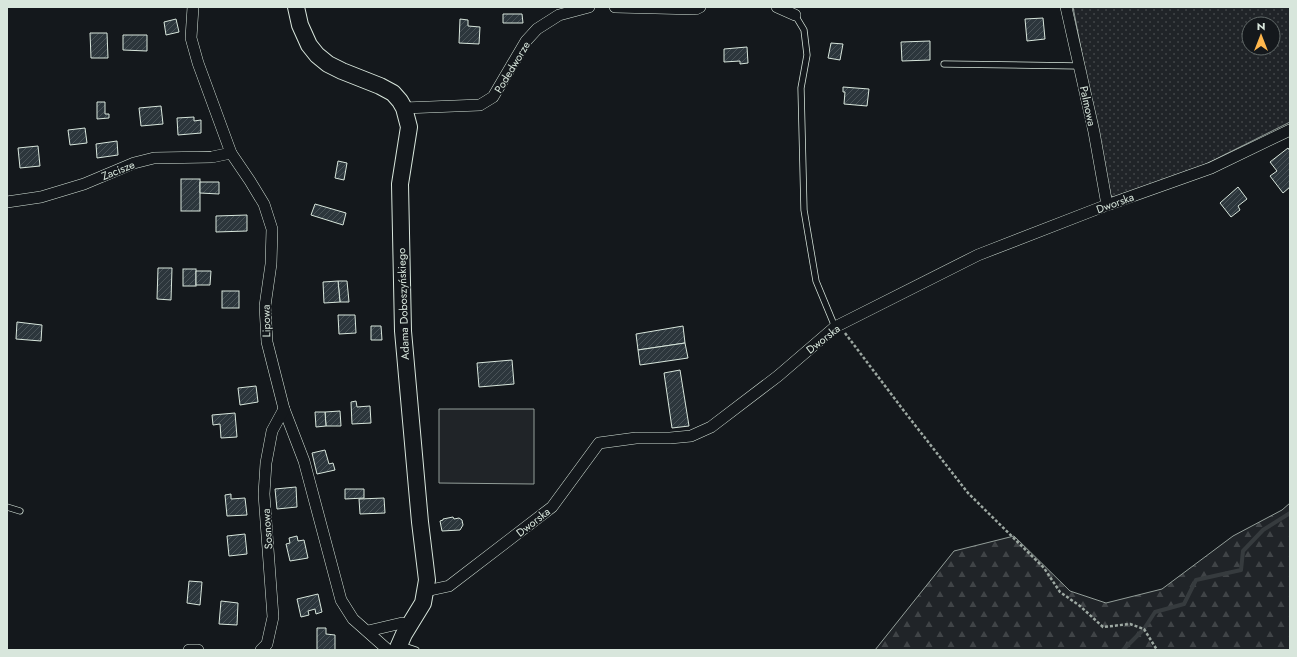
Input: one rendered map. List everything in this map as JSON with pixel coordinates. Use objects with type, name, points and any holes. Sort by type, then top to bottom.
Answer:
[{"type":"street","name":"Lipowa","points":[[193,7],[191,38],[198,63],[231,153],[264,204],[272,229],[271,264],[265,306],[267,342],[284,409],[304,461],[341,600],[353,619],[368,631],[395,648]]},
{"type":"street","name":"Adama Doboszyńskiego","points":[[296,7],[300,25],[309,45],[317,55],[328,64],[380,86],[393,94],[404,108],[409,127],[400,184],[403,332],[419,514],[427,580],[423,604],[395,648]]},
{"type":"street","name":"Podedworze","points":[[404,108],[480,105],[494,97],[526,42],[537,29],[560,15],[588,7]]},
{"type":"street","points":[[615,7],[696,9],[700,7]]},
{"type":"street","points":[[778,7],[795,15]]},
{"type":"street","name":"Palmowa","points":[[1066,7],[1094,132],[1107,205]]},
{"type":"street","name":"Dworska","points":[[426,591],[449,586],[552,507],[599,443],[636,438],[670,438],[691,436],[711,427],[778,376],[837,326],[978,255],[1107,205],[1211,168],[1290,130]]},
{"type":"street","name":"Zacisze","points":[[7,202],[41,197],[84,184],[134,163],[154,158],[212,157],[231,153]]},
{"type":"street","name":"Sosnowa","points":[[261,650],[267,644],[273,617],[264,494],[266,463],[272,431],[284,409]]},
{"type":"street","points":[[368,631],[402,623],[409,626]]},
{"type":"street","points":[[189,650],[198,650]]},
{"type":"lane","points":[[795,15],[804,30],[807,55],[800,88],[804,210],[816,281],[837,326]]},
{"type":"lane","points":[[944,64],[1079,66]]},
{"type":"lane","points":[[7,507],[20,512]]},
{"type":"lane","points":[[395,648],[416,650]]},
{"type":"path","points":[[837,326],[968,493],[1044,568],[1060,592],[1080,606],[1103,627],[1130,624],[1144,629],[1157,650]]},
{"type":"green space","points":[[1073,7],[1290,7],[1290,122],[1188,173],[1114,198],[1109,194]]},
{"type":"green space","points":[[439,409],[534,409],[534,484],[439,483]]},
{"type":"green space","points":[[1290,503],[1290,650],[875,650],[954,551],[1014,536],[1070,591],[1106,603],[1162,589],[1233,536],[1282,510]]},
{"type":"building","points":[[503,14],[522,14],[523,23],[503,23]]},
{"type":"building","points":[[1043,18],[1045,39],[1027,41],[1025,19]]},
{"type":"building","points":[[176,19],[179,32],[166,35],[164,22]]},
{"type":"building","points":[[460,19],[468,20],[468,26],[480,27],[479,44],[459,43]]},
{"type":"building","points":[[90,33],[107,33],[108,58],[91,58]]},
{"type":"building","points":[[123,35],[147,35],[147,51],[123,50]]},
{"type":"building","points":[[930,41],[930,60],[902,61],[901,42]]},
{"type":"building","points":[[831,43],[843,44],[840,60],[828,58]]},
{"type":"building","points":[[747,47],[748,63],[740,64],[740,61],[724,62],[724,49]]},
{"type":"building","points":[[843,87],[869,89],[867,106],[844,104],[845,92],[843,92]]},
{"type":"building","points":[[97,102],[105,102],[105,114],[109,114],[109,118],[97,119]]},
{"type":"building","points":[[161,106],[163,124],[141,126],[139,108]]},
{"type":"building","points":[[194,117],[194,121],[201,120],[201,133],[178,135],[177,118]]},
{"type":"building","points":[[85,128],[87,143],[70,145],[68,130]]},
{"type":"building","points":[[117,141],[118,155],[97,158],[96,144]]},
{"type":"building","points":[[38,146],[40,166],[20,168],[18,148]]},
{"type":"building","points":[[1288,148],[1290,151],[1290,187],[1283,193],[1270,176],[1277,171],[1270,162]]},
{"type":"building","points":[[338,161],[347,163],[344,180],[335,178]]},
{"type":"building","points":[[181,179],[200,179],[200,211],[181,211]]},
{"type":"building","points":[[200,182],[219,182],[219,194],[200,193]]},
{"type":"building","points":[[1238,187],[1247,199],[1238,206],[1240,210],[1231,217],[1220,203]]},
{"type":"building","points":[[315,204],[346,213],[343,225],[311,215]]},
{"type":"building","points":[[247,215],[247,231],[216,232],[216,216]]},
{"type":"building","points":[[158,268],[172,268],[171,300],[157,299]]},
{"type":"building","points":[[183,269],[196,269],[196,286],[183,286]]},
{"type":"building","points":[[196,271],[211,271],[210,285],[196,285]]},
{"type":"building","points":[[338,281],[347,281],[349,302],[340,302]]},
{"type":"building","points":[[338,281],[340,302],[324,303],[323,282]]},
{"type":"building","points":[[222,291],[239,291],[239,308],[222,308]]},
{"type":"building","points":[[338,315],[355,315],[356,333],[339,334]]},
{"type":"building","points":[[17,322],[42,325],[41,341],[16,339]]},
{"type":"building","points":[[371,326],[381,326],[382,340],[371,340]]},
{"type":"building","points":[[683,326],[685,343],[638,350],[636,334]]},
{"type":"building","points":[[685,343],[688,358],[640,365],[638,350]]},
{"type":"building","points":[[512,360],[514,384],[479,387],[477,363]]},
{"type":"building","points":[[680,370],[689,426],[672,428],[664,373]]},
{"type":"building","points":[[256,386],[258,402],[240,405],[238,388]]},
{"type":"building","points":[[356,401],[357,407],[370,406],[371,423],[352,424],[351,402]]},
{"type":"building","points":[[340,411],[341,426],[326,426],[325,412]]},
{"type":"building","points":[[315,412],[325,412],[326,426],[316,427]]},
{"type":"building","points":[[235,413],[237,437],[221,438],[220,424],[213,425],[212,415]]},
{"type":"building","points":[[325,450],[329,464],[333,463],[335,470],[317,474],[312,453]]},
{"type":"building","points":[[296,487],[297,507],[277,509],[275,489]]},
{"type":"building","points":[[345,489],[364,489],[364,498],[345,499]]},
{"type":"building","points":[[231,494],[231,499],[245,498],[247,515],[227,516],[225,495]]},
{"type":"building","points":[[384,498],[385,513],[360,514],[359,499]]},
{"type":"building","points":[[453,517],[454,519],[459,518],[462,520],[463,525],[460,530],[442,531],[440,521]]},
{"type":"building","points":[[245,534],[247,554],[229,556],[227,536]]},
{"type":"building","points":[[297,536],[298,541],[304,540],[308,558],[290,561],[286,544],[290,543],[289,538]]},
{"type":"building","points":[[189,581],[202,582],[200,605],[187,603]]},
{"type":"building","points":[[318,594],[322,612],[316,614],[315,609],[308,611],[309,615],[301,617],[297,599]]},
{"type":"building","points":[[221,601],[238,603],[237,625],[219,624]]},
{"type":"building","points":[[317,628],[326,628],[326,634],[335,635],[335,650],[317,650]]},
{"type":"waterway","points":[[1123,650],[1144,629],[1155,612],[1184,604],[1196,580],[1241,570],[1243,551],[1263,530],[1290,513]]}]
